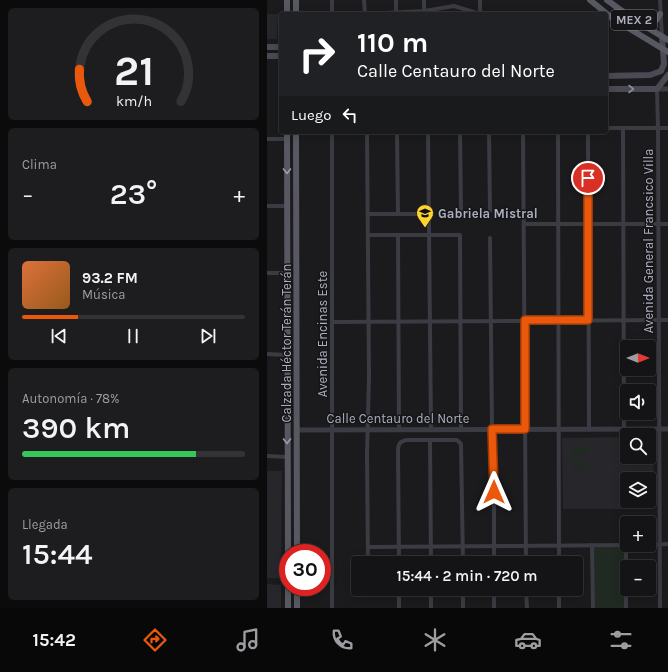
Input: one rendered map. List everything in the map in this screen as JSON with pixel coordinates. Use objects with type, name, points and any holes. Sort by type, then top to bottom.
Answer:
[{"type":"main road","points":[[287,0],[287,12]]},
{"type":"main road","points":[[296,0],[296,12]]},
{"type":"main road","name":"MEX 2","points":[[591,0],[605,12]]},
{"type":"main road","name":"MEX 2","points":[[607,0],[643,26],[665,38]]},
{"type":"main road","points":[[643,26],[652,24],[660,14]]},
{"type":"main road","name":"MEX 2","points":[[608,15],[666,51]]},
{"type":"main road","points":[[608,76],[650,75],[658,73],[661,71],[664,64],[666,51],[665,38]]},
{"type":"main road","points":[[279,47],[268,47],[267,56],[279,56]]},
{"type":"main road","points":[[608,89],[657,89],[668,75]]},
{"type":"main road","name":"Calzada Héctor Terán Terán","points":[[287,134],[288,544]]},
{"type":"main road","name":"Calzada Héctor Terán Terán","points":[[296,134],[297,544]]},
{"type":"main road","points":[[287,206],[292,211],[294,232],[296,237]]},
{"type":"main road","points":[[287,383],[290,394],[290,417],[293,426],[297,430]]},
{"type":"main road","points":[[288,457],[293,464],[294,501],[297,509]]},
{"type":"main road","points":[[288,596],[288,608]]},
{"type":"main road","points":[[297,596],[297,608]]},
{"type":"street","points":[[332,0],[332,12]]},
{"type":"street","points":[[365,0],[365,12]]},
{"type":"street","points":[[396,0],[396,12]]},
{"type":"street","points":[[424,0],[424,11]]},
{"type":"street","points":[[454,0],[454,6]]},
{"type":"street","points":[[480,0],[480,12]]},
{"type":"street","points":[[660,0],[660,14],[665,38]]},
{"type":"street","points":[[415,12],[454,6],[474,12]]},
{"type":"street","points":[[657,89],[668,89]]},
{"type":"street","name":"Avenida General Francsico Villa","points":[[657,89],[660,608]]},
{"type":"street","points":[[608,128],[668,128]]},
{"type":"street","points":[[623,128],[624,428]]},
{"type":"street","name":"Avenida Encinas Este","points":[[332,134],[332,608]]},
{"type":"street","points":[[367,134],[369,322],[369,430],[367,454],[368,556]]},
{"type":"street","points":[[397,134],[398,214]]},
{"type":"street","points":[[428,134],[431,429]]},
{"type":"street","points":[[460,134],[461,210]]},
{"type":"street","points":[[489,134],[490,212]]},
{"type":"street","points":[[523,134],[526,556]]},
{"type":"street","points":[[557,134],[559,556]]},
{"type":"street","points":[[588,134],[589,430]]},
{"type":"street","points":[[267,139],[287,140]]},
{"type":"street","points":[[267,206],[287,206]]},
{"type":"street","points":[[368,214],[429,214]]},
{"type":"street","points":[[524,224],[668,224]]},
{"type":"street","points":[[368,235],[460,235],[461,429]]},
{"type":"street","points":[[398,235],[399,429]]},
{"type":"street","points":[[490,238],[490,320],[494,464],[494,556]]},
{"type":"street","points":[[267,273],[287,273]]},
{"type":"street","points":[[332,322],[668,320]]},
{"type":"street","points":[[267,354],[287,355]]},
{"type":"street","name":"Calle Centauro del Norte","points":[[656,429],[668,429]]},
{"type":"street","name":"Calle Centauro del Norte","points":[[297,430],[620,430]]},
{"type":"street","points":[[399,556],[398,445],[407,440],[457,440],[461,444],[463,556]]},
{"type":"street","points":[[430,441],[431,556]]},
{"type":"street","points":[[267,456],[288,457]]},
{"type":"street","points":[[368,547],[620,544]]},
{"type":"street","points":[[656,544],[668,544]]},
{"type":"street","points":[[592,545],[593,608]]},
{"type":"street","points":[[626,608],[627,552]]},
{"type":"street","points":[[399,596],[399,608]]},
{"type":"street","points":[[431,596],[431,608]]},
{"type":"street","points":[[463,596],[463,608]]},
{"type":"street","points":[[494,596],[495,608]]},
{"type":"street","points":[[527,596],[527,608]]},
{"type":"street","points":[[559,596],[559,608]]},
{"type":"shaded area","points":[[267,14],[278,14],[277,39],[267,39]]},
{"type":"shaded area","points":[[620,437],[620,464],[653,464],[653,472],[620,472],[620,508],[654,509],[563,509],[562,438]]},
{"type":"shaded area","points":[[572,447],[588,447],[588,455],[572,455]]},
{"type":"shaded area","points":[[573,462],[589,462],[589,470],[573,470]]},
{"type":"shaded area","points":[[267,471],[282,471],[281,544],[279,544],[279,578],[267,578]]},
{"type":"shaded area","points":[[593,545],[620,545],[620,552],[625,552],[625,560],[620,560],[620,596],[625,596],[625,608],[593,608]]},
{"type":"shaded area","points":[[267,584],[279,585],[281,608],[267,608]]},
{"type":"place","name":"Gabriela Mistral","points":[[425,228]]},
{"type":"route","points":[[494,492],[492,429],[525,429],[525,320],[588,320],[588,178]]}]
